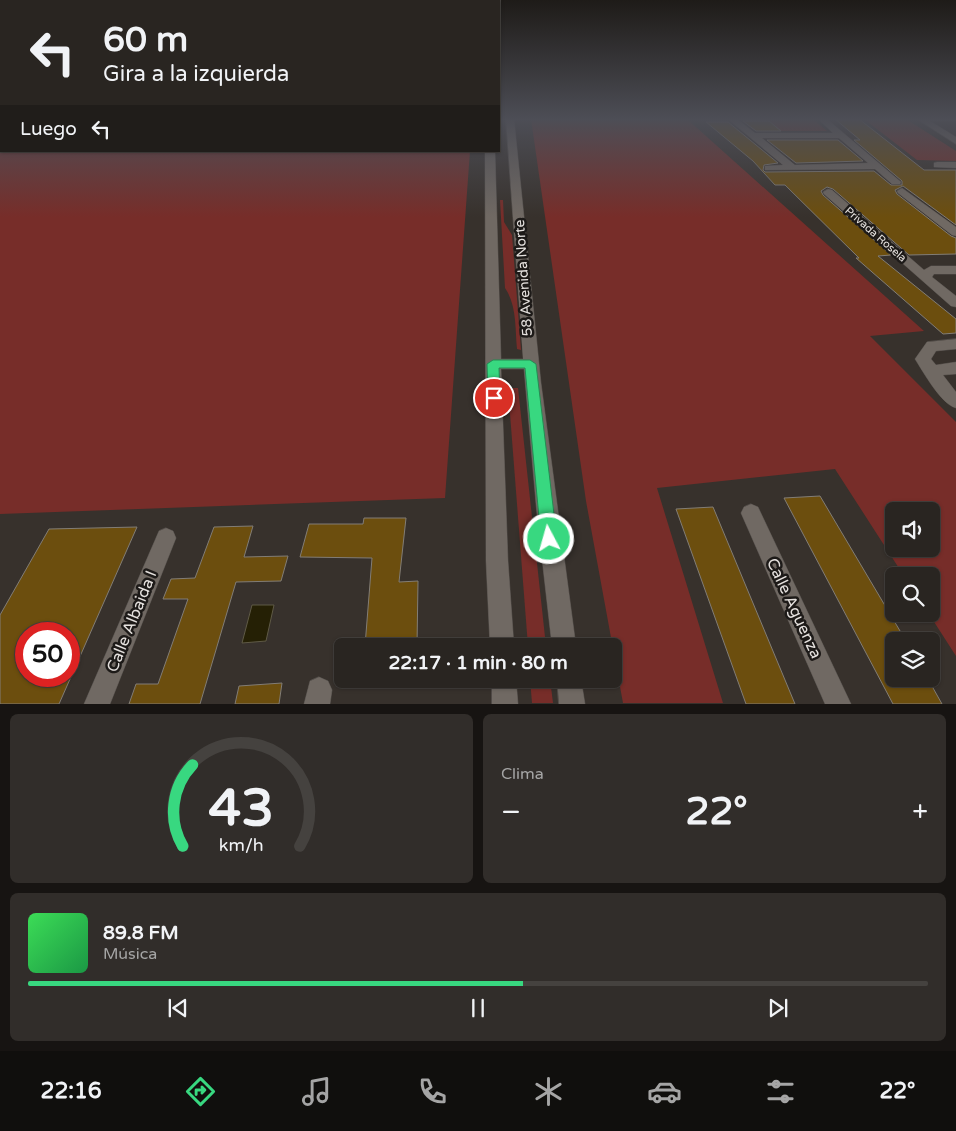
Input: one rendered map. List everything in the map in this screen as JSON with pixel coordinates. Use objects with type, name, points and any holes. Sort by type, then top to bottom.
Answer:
[{"type":"street","name":"58 Avenida Norte","points":[[491,152],[503,173],[530,364],[551,559],[563,638]]},
{"type":"street","name":"58 Avenida Norte","points":[[502,638],[497,561],[493,364],[506,152]]},
{"type":"street","points":[[773,152],[793,168]]},
{"type":"street","points":[[860,152],[956,233]]},
{"type":"street","points":[[937,165],[956,165]]},
{"type":"street","points":[[768,168],[877,166]]},
{"type":"street","name":"Privada Rosela","points":[[828,192],[956,303]]},
{"type":"street","points":[[924,277],[931,270],[956,270]]},
{"type":"street","points":[[956,344],[932,346],[924,359],[947,393],[956,402]]},
{"type":"street","points":[[493,364],[530,364]]},
{"type":"street","points":[[933,371],[956,368]]},
{"type":"street","name":"Calle Aguenza","points":[[751,513],[838,704]]},
{"type":"street","name":"Calle Albaida I","points":[[97,704],[166,538]]},
{"type":"street","points":[[504,688],[505,704]]},
{"type":"street","points":[[570,688],[572,704]]},
{"type":"shaded area","points":[[0,152],[470,152],[445,498],[0,514]]},
{"type":"shaded area","points":[[536,152],[724,152],[924,331],[870,336],[956,422],[956,656],[934,622],[940,622],[940,567],[898,567],[892,557],[940,557],[940,502],[885,502],[885,547],[835,469],[657,488],[723,703],[623,703],[620,688],[622,688],[622,638],[611,638],[586,501]]},
{"type":"shaded area","points":[[906,152],[956,152],[956,161],[917,160]]},
{"type":"shaded area","points":[[500,200],[503,200],[504,222],[512,235],[521,350],[517,349],[514,309],[505,288]]},
{"type":"shaded area","points":[[508,388],[518,388],[545,638],[527,638]]},
{"type":"shaded area","points":[[252,605],[274,605],[266,641],[242,643]]},
{"type":"shaded area","points":[[531,688],[551,688],[553,703],[532,703]]},
{"type":"building","points":[[742,152],[764,152],[778,163],[764,165],[763,170],[765,172],[874,171],[891,185],[902,185],[902,181],[868,152],[901,152],[924,170],[956,170],[956,225],[903,186],[895,190],[897,194],[956,238],[956,254],[909,255],[833,189],[827,187],[821,191],[823,195],[891,255],[878,256],[956,319],[956,333],[943,334],[856,258],[859,258],[785,185],[775,185]]},
{"type":"building","points":[[782,152],[852,152],[863,161],[796,163]]},
{"type":"building","points":[[820,496],[885,606],[885,622],[895,622],[901,632],[885,632],[885,687],[932,687],[942,704],[893,704],[784,498]]},
{"type":"building","points":[[713,507],[795,704],[746,704],[676,509]]},
{"type":"building","points":[[364,518],[406,518],[399,582],[418,581],[417,638],[366,638],[372,558],[300,557],[309,524],[363,524]]},
{"type":"building","points":[[253,526],[244,557],[288,556],[281,581],[236,582],[200,704],[129,704],[136,684],[158,684],[188,599],[163,599],[171,579],[195,578],[214,527]]},
{"type":"building","points":[[137,527],[80,656],[80,622],[15,622],[15,687],[66,687],[59,704],[0,704],[0,615],[49,529]]},
{"type":"building","points":[[282,683],[279,704],[235,704],[239,686]]},
{"type":"route","points":[[494,398],[493,364],[530,364],[549,539]]}]
